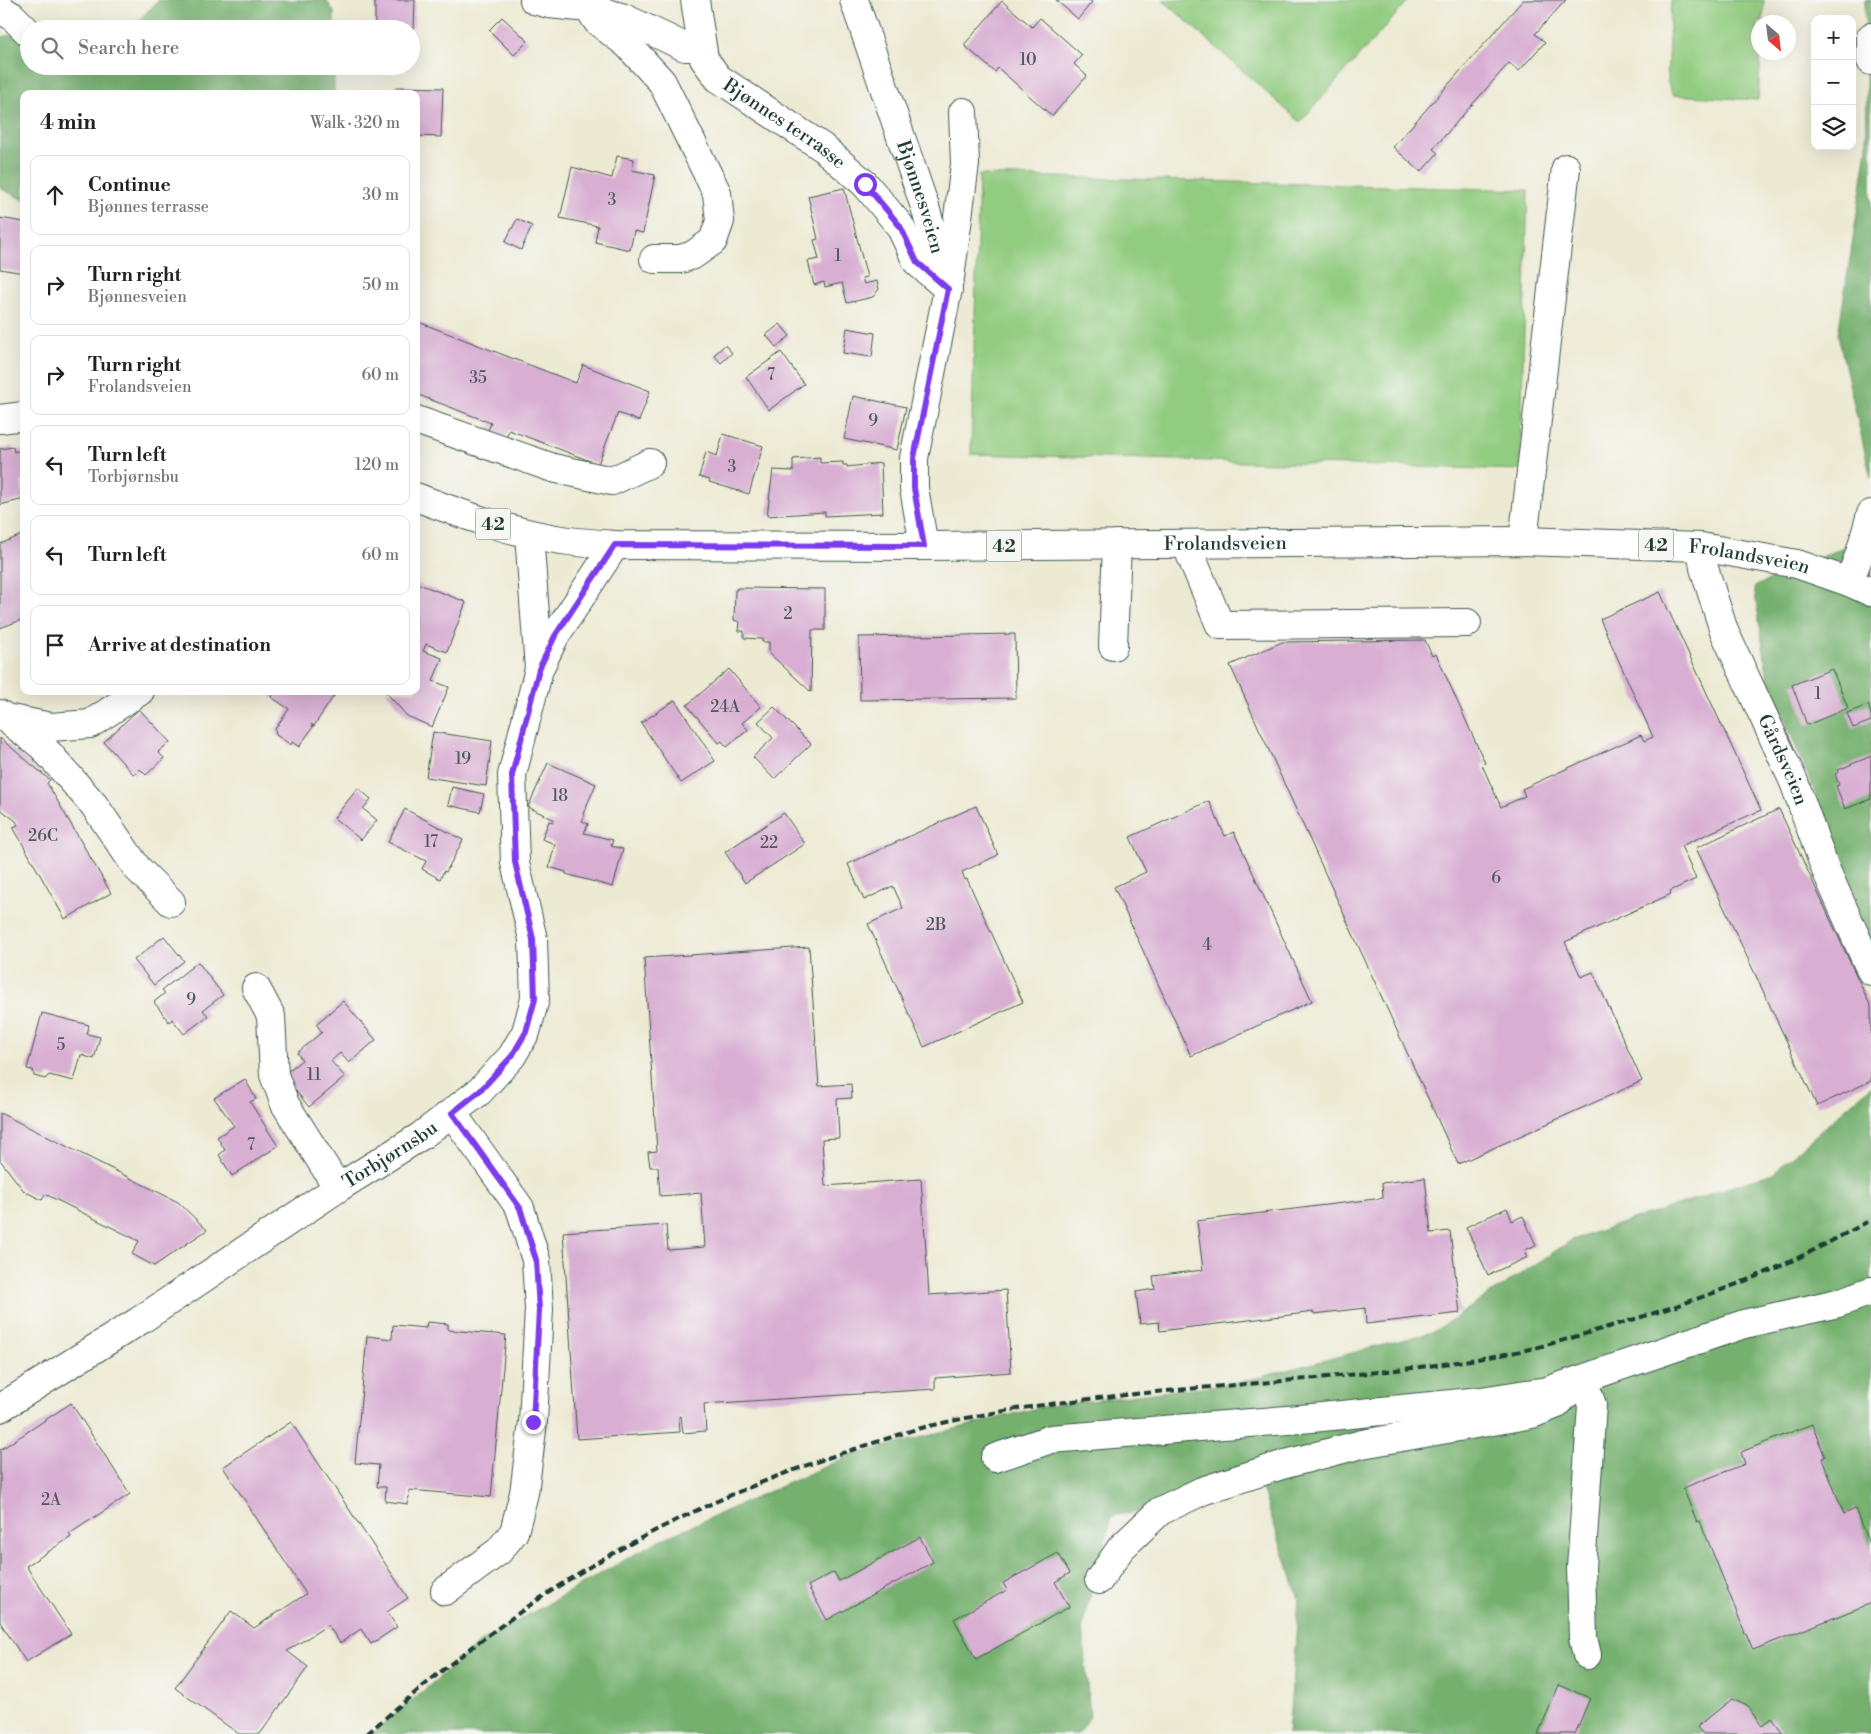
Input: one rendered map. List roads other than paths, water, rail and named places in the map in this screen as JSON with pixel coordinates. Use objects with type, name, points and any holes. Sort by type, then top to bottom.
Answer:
[{"type":"street","points":[[534,0],[549,4],[589,8],[624,18],[684,47],[702,47]]},
{"type":"street","name":"Bjønnes terrasse","points":[[695,0],[704,59],[718,78],[822,147],[865,184],[900,226],[917,262],[948,289]]},
{"type":"street","name":"Bjønnesveien","points":[[854,0],[925,207],[948,289],[914,458],[914,488],[924,546]]},
{"type":"street","points":[[589,8],[597,21],[628,45],[662,82],[718,193],[720,221],[713,241],[693,255],[681,260],[654,259]]},
{"type":"street","points":[[1871,37],[1871,61]]},
{"type":"street","points":[[948,289],[965,164],[963,112]]},
{"type":"street","points":[[1523,541],[1566,168]]},
{"type":"street","points":[[0,419],[20,416]]},
{"type":"street","points":[[420,421],[553,468],[612,481],[650,463]]},
{"type":"street","name":"42","points":[[420,499],[468,517],[530,534]]},
{"type":"street","points":[[1860,587],[1860,553],[1871,514]]},
{"type":"street","name":"Frolandsveien","points":[[530,534],[573,542],[615,545],[924,546],[1523,541],[1701,546],[1797,564],[1860,587]]},
{"type":"street","name":"Torbjørnsbu","points":[[530,534],[539,669]]},
{"type":"street","points":[[1113,646],[1117,544]]},
{"type":"street","points":[[1186,544],[1220,625],[1467,623]]},
{"type":"street","name":"Torbjørnsbu","points":[[0,1408],[139,1321],[338,1188],[421,1136],[480,1091],[512,1056],[526,1032],[535,999],[533,939],[515,862],[512,775],[539,669],[555,636],[615,545]]},
{"type":"street","name":"Gårdsveien","points":[[1701,546],[1704,568],[1724,631],[1794,782],[1825,868],[1871,971]]},
{"type":"street","points":[[2,716],[51,727],[90,724],[134,695]]},
{"type":"street","points":[[2,716],[41,745],[94,806],[137,868],[171,902]]},
{"type":"street","points":[[256,988],[271,1016],[274,1075],[285,1104],[338,1188]]},
{"type":"street","points":[[445,1591],[499,1552],[514,1532],[524,1493],[532,1431],[539,1310],[536,1260],[520,1208],[452,1113]]},
{"type":"street","points":[[994,1458],[1051,1439],[1303,1419],[1481,1401],[1546,1391],[1578,1382],[1744,1324],[1838,1303],[1871,1291]]},
{"type":"street","points":[[1100,1580],[1121,1548],[1160,1511],[1202,1491],[1282,1465],[1362,1444],[1532,1414],[1557,1404],[1578,1382]]},
{"type":"street","points":[[1578,1382],[1588,1391],[1592,1405],[1581,1568],[1583,1638],[1587,1655]]},
{"type":"railway","points":[[367,1734],[425,1685],[505,1623],[603,1559],[684,1516],[769,1479],[812,1463],[916,1429],[997,1412],[1141,1393],[1361,1374],[1433,1365],[1532,1349],[1647,1315],[1724,1289],[1790,1262],[1871,1220]]}]
